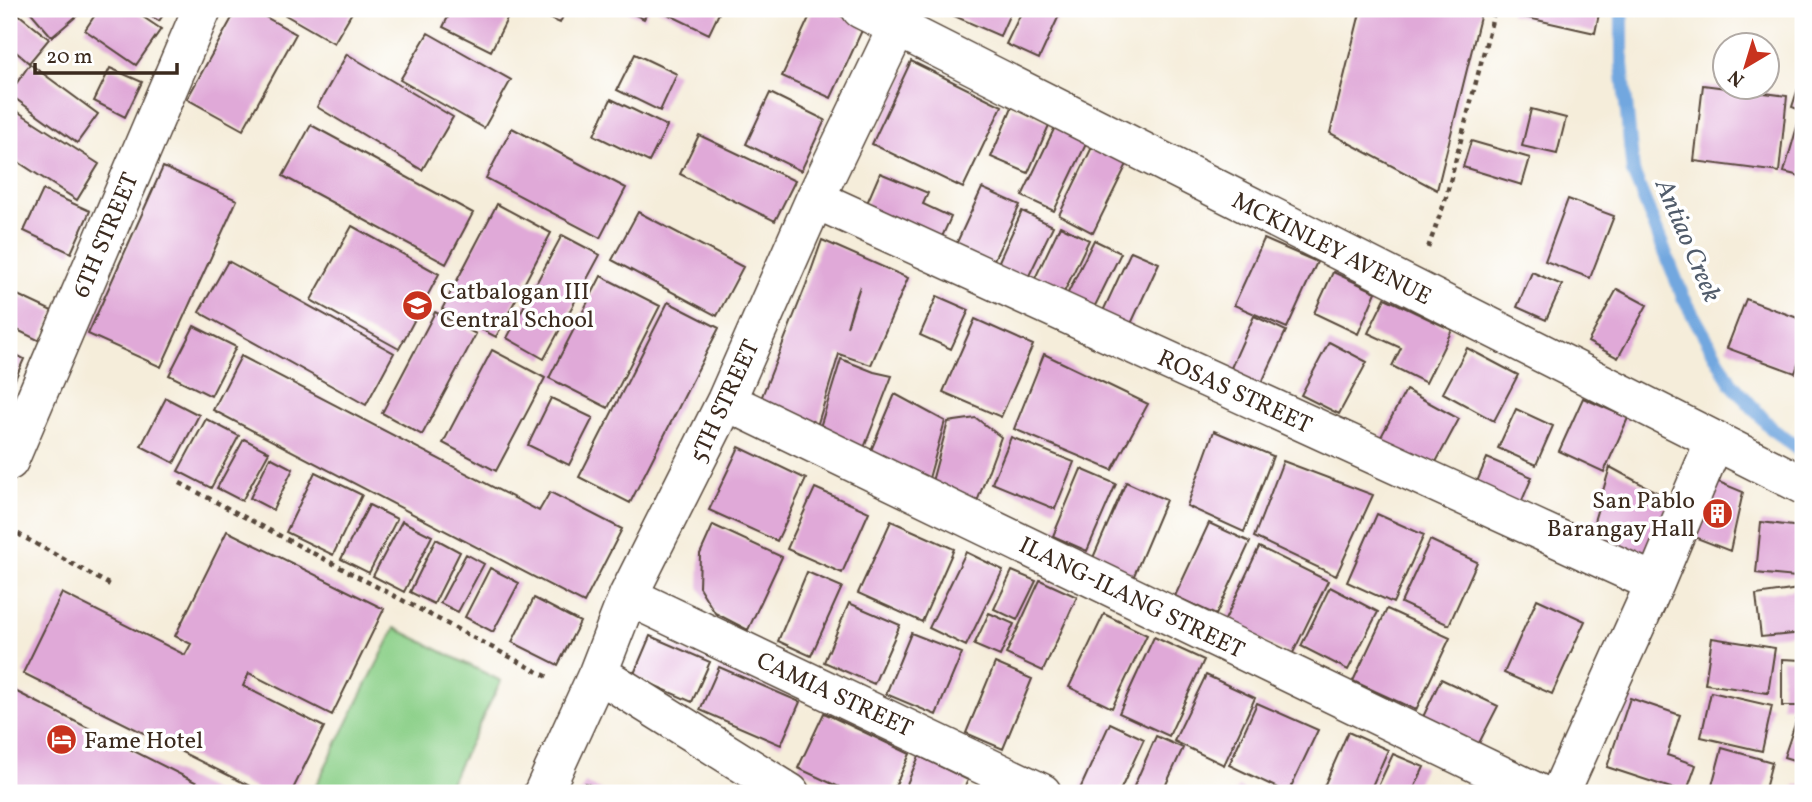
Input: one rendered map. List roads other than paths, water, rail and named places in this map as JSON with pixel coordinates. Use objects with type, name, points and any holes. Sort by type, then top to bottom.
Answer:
[{"type":"street","name":"6TH STREET","points":[[9,461],[202,9]]},
{"type":"street","name":"MCKINLEY AVENUE","points":[[861,9],[902,19],[1411,287],[1803,485]]},
{"type":"street","name":"5TH STREET","points":[[543,793],[592,685],[628,596],[726,401],[815,199],[902,19]]},
{"type":"street","name":"ROSAS STREET","points":[[815,199],[1655,583]]},
{"type":"street","name":"ILANG-ILANG STREET","points":[[726,401],[1538,793]]},
{"type":"street","points":[[1560,793],[1655,583],[1715,440]]},
{"type":"street","name":"CAMIA STREET","points":[[628,596],[1042,793]]},
{"type":"street","points":[[592,685],[790,793]]},
{"type":"waterway","name":"Antiao Creek","points":[[1622,9],[1622,64],[1633,172],[1683,297],[1731,383],[1773,430],[1803,452]]},
{"type":"place","name":"Catbalogan III Central School","points":[[417,305]]},
{"type":"place","name":"San Pablo Barangay Hall","points":[[1718,514]]},
{"type":"place","name":"Fame Hotel","points":[[61,740]]}]
